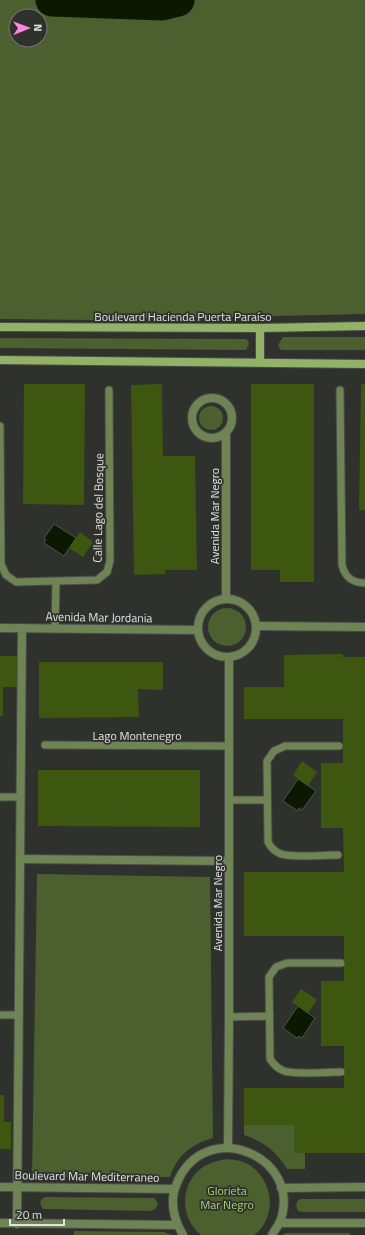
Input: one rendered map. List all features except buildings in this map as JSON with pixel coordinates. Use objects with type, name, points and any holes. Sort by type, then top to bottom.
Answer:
[{"type":"street","name":"Boulevard Hacienda Puerta Paraíso","points":[[0,327],[260,328],[365,326]]},
{"type":"street","points":[[260,328],[260,362]]},
{"type":"street","points":[[0,360],[365,364]]},
{"type":"street","points":[[211,398],[223,401],[228,405],[231,410],[233,423],[226,434],[214,439],[200,435],[195,430],[192,424],[192,416],[194,409],[198,404],[211,398]]},
{"type":"street","name":"Avenida Mar Negro","points":[[226,434],[226,598]]},
{"type":"street","points":[[226,598],[240,601],[247,606],[252,612],[257,626],[255,638],[249,648],[240,655],[229,658],[220,657],[205,647],[200,639],[198,630],[202,612],[208,605],[216,600],[226,598]]},
{"type":"street","points":[[257,626],[365,627]]},
{"type":"street","name":"Avenida Mar Jordania","points":[[0,628],[198,630]]},
{"type":"street","points":[[17,1224],[22,628]]},
{"type":"street","name":"Avenida Mar Negro","points":[[228,1147],[229,658]]},
{"type":"street","points":[[20,859],[229,861]]},
{"type":"street","points":[[183,1235],[176,1225],[172,1201],[174,1189],[180,1175],[188,1164],[200,1155],[213,1149],[228,1147],[242,1149],[255,1155],[275,1174],[281,1188],[283,1200],[279,1223],[272,1235]]},
{"type":"street","name":"Boulevard Mar Mediterraneo","points":[[0,1187],[174,1189]]},
{"type":"street","points":[[281,1188],[365,1187]]},
{"type":"street","points":[[279,1223],[365,1222]]},
{"type":"street","points":[[0,1224],[176,1225]]},
{"type":"lane","name":"Calle Lago del Bosque","points":[[0,426],[3,570],[16,582],[97,580],[109,567],[110,553],[109,390]]},
{"type":"lane","points":[[340,390],[342,565],[346,576],[351,580],[357,583],[365,583]]},
{"type":"lane","points":[[56,582],[56,628]]},
{"type":"lane","name":"Lago Montenegro","points":[[45,745],[229,746]]},
{"type":"lane","points":[[338,855],[287,855],[276,852],[268,842],[267,761],[274,750],[285,746],[339,746]]},
{"type":"lane","points":[[0,797],[20,797]]},
{"type":"lane","points":[[229,800],[267,800]]},
{"type":"lane","points":[[341,962],[282,964],[276,967],[269,978],[270,1059],[278,1068],[289,1072],[341,1072]]},
{"type":"lane","points":[[0,1015],[18,1015]]},
{"type":"lane","points":[[229,1017],[270,1016]]},
{"type":"green space","points":[[0,0],[365,0],[365,314],[90,320],[0,319]]},
{"type":"green space","points":[[283,337],[365,337],[365,350],[282,350],[278,345]]},
{"type":"green space","points":[[0,338],[246,339],[249,344],[246,350],[0,348]]},
{"type":"green space","points":[[211,406],[219,410],[223,418],[219,426],[211,430],[203,426],[199,418],[203,410]]},
{"type":"green space","points":[[223,608],[231,608],[241,613],[245,620],[245,634],[241,641],[231,646],[223,646],[213,641],[211,638],[208,631],[208,623],[213,613],[216,611]]},
{"type":"green space","points":[[37,874],[210,877],[213,1138],[192,1147],[186,1152],[177,1163],[170,1177],[32,1177]]},
{"type":"green space","points":[[244,1125],[294,1125],[294,1153],[305,1153],[305,1169],[287,1169],[269,1148],[244,1135]]},
{"type":"green space","name":"Glorieta Mar Negro","points":[[227,1159],[237,1160],[251,1166],[259,1173],[268,1190],[270,1200],[269,1210],[261,1228],[254,1235],[201,1235],[194,1228],[189,1219],[186,1210],[186,1191],[195,1174],[209,1164]]},
{"type":"green space","points":[[46,1197],[154,1198],[158,1203],[156,1208],[150,1211],[44,1209],[42,1208],[40,1202]]},
{"type":"green space","points":[[365,1199],[365,1212],[302,1212],[298,1211],[296,1205],[298,1200]]},
{"type":"green space","points":[[74,1231],[164,1232],[172,1235],[74,1235]]},
{"type":"green space","points":[[286,1233],[350,1233],[350,1235],[282,1235]]},
{"type":"shaded area","points":[[54,524],[76,538],[64,556],[44,543],[46,540],[44,538]]},
{"type":"shaded area","points":[[298,779],[316,791],[302,810],[299,808],[298,811],[283,801]]},
{"type":"shaded area","points":[[298,1006],[315,1018],[302,1038],[299,1036],[297,1038],[283,1028]]},
{"type":"waterway","points":[[52,0],[162,4],[178,0]]}]
